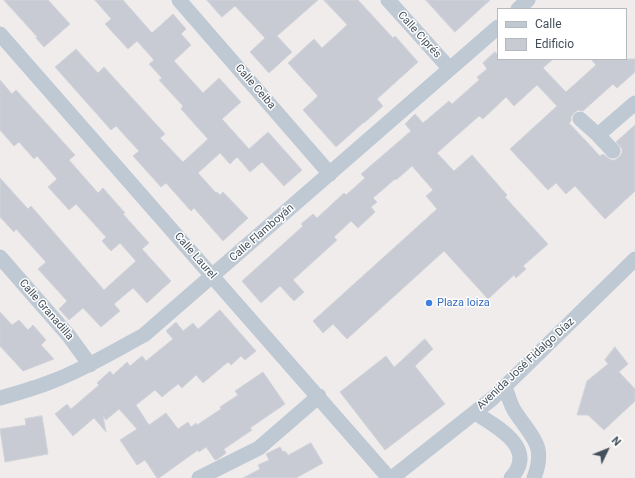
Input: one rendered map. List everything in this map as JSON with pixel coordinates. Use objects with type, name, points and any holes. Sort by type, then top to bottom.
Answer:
[{"type":"street","name":"Calle Ceiba","points":[[179,0],[330,174]]},
{"type":"street","name":"Calle Ciprés","points":[[388,0],[450,69]]},
{"type":"street","points":[[519,8],[528,0]]},
{"type":"street","name":"Calle Flamboyán","points":[[0,398],[38,387],[90,365],[144,335],[497,28]]},
{"type":"street","name":"Calle Laurel","points":[[0,34],[391,478]]},
{"type":"street","points":[[598,135],[635,103]]},
{"type":"street","points":[[580,119],[613,151]]},
{"type":"street","name":"Calle Granadilla","points":[[0,257],[69,336],[90,365]]},
{"type":"street","name":"Avenida José Fidalgo Díaz","points":[[391,478],[475,413],[504,387],[635,259]]},
{"type":"street","points":[[504,387],[514,410],[525,423],[538,445],[539,465],[534,478]]},
{"type":"street","points":[[199,478],[259,448],[319,396]]},
{"type":"street","points":[[475,413],[497,426],[511,438],[519,451],[520,462],[516,472],[510,478]]},
{"type":"building","points":[[4,0],[48,0],[70,24],[44,47]]},
{"type":"building","points":[[95,0],[123,0],[152,33],[173,14],[186,29],[181,34],[191,45],[174,61],[203,93],[219,78],[241,102],[222,119],[249,149],[268,132],[302,170],[284,186],[262,162],[250,172],[237,157],[230,164],[220,153],[198,173],[216,193],[217,192],[220,195],[223,192],[248,218],[223,241],[194,208],[191,211],[166,183],[161,187],[133,156],[139,151],[116,126],[111,130],[55,67],[76,49],[98,73],[104,67],[165,134],[160,138],[183,162],[208,139],[181,109],[183,106],[159,80],[162,78],[149,64],[154,60],[137,41],[128,49],[105,24],[111,19]]},
{"type":"building","points":[[207,0],[318,0],[277,36],[292,52],[269,73],[250,52],[265,38],[235,6],[222,17]]},
{"type":"building","points":[[324,0],[358,0],[393,38],[395,36],[418,62],[377,99],[383,106],[336,147],[303,110],[318,96],[288,63],[314,39],[322,48],[347,25]]},
{"type":"building","points":[[426,0],[490,0],[455,32]]},
{"type":"building","points":[[495,52],[497,54],[497,60],[552,60],[543,68],[566,92],[596,65],[592,60],[635,59],[635,72],[617,88],[613,84],[583,111],[578,110],[574,113],[569,123],[600,156],[603,154],[611,160],[615,160],[622,153],[622,149],[616,142],[635,125],[635,191],[605,219],[575,186],[566,194],[556,183],[548,190],[510,149],[557,106],[537,85],[514,106],[506,97],[483,119],[479,116],[437,153],[454,171],[472,155],[507,195],[505,197],[548,244],[523,266],[526,269],[516,278],[514,275],[488,299],[444,251],[347,339],[333,324],[323,333],[313,321],[437,209],[426,196],[433,190],[412,166],[373,198],[377,202],[371,207],[375,212],[358,228],[351,221],[334,237],[337,240],[293,280],[304,292],[294,301],[280,286],[261,303],[242,281],[303,226],[301,224],[313,214],[317,218],[344,193],[346,195],[365,178],[361,174],[411,131],[405,124],[415,114],[423,123],[449,101],[452,104],[479,80],[477,77],[487,69],[483,63]]},
{"type":"building","points":[[0,80],[12,94],[16,90],[75,155],[69,160],[98,193],[103,188],[125,213],[123,214],[149,243],[142,249],[171,281],[147,303],[133,288],[114,304],[120,311],[101,327],[83,308],[69,320],[59,309],[67,301],[38,269],[46,262],[16,229],[14,232],[0,217],[0,178],[28,209],[31,206],[104,290],[136,261],[120,243],[111,251],[102,241],[106,237],[76,204],[69,210],[48,187],[57,179],[37,156],[34,159],[19,142],[14,146],[0,130]]},
{"type":"building","points":[[220,310],[256,351],[245,360],[241,356],[231,365],[228,362],[203,383],[196,375],[182,388],[178,384],[162,397],[155,390],[136,405],[149,425],[166,413],[178,429],[188,422],[191,427],[196,423],[197,425],[221,409],[220,407],[238,395],[235,391],[263,372],[285,404],[250,428],[252,430],[224,449],[226,453],[218,459],[215,460],[206,447],[199,452],[198,450],[157,478],[145,460],[137,465],[120,440],[137,429],[119,409],[106,420],[103,416],[106,432],[94,418],[73,436],[55,414],[67,404],[71,409],[99,385],[97,383],[110,371],[113,375],[127,362],[130,366],[142,356],[146,361],[173,339],[166,331],[176,322],[183,331],[193,323],[198,329]]},
{"type":"building","points":[[0,312],[12,325],[19,320],[28,330],[33,325],[46,340],[41,345],[54,359],[23,371],[0,346]]},
{"type":"building","points":[[425,339],[433,349],[415,366],[445,404],[385,450],[340,392],[386,356],[394,367]]},
{"type":"building","points":[[615,347],[628,364],[619,372],[635,389],[635,401],[604,430],[588,415],[577,415],[587,381],[608,364],[605,360]]},
{"type":"building","points":[[42,416],[48,454],[5,462],[0,429],[26,425],[25,419]]},
{"type":"building","points":[[311,443],[323,463],[296,478],[243,478],[260,469],[258,465],[269,460],[266,454],[280,447],[283,452],[285,451],[288,455]]},
{"type":"place","name":"Plaza loiza","points":[[429,303]]}]
